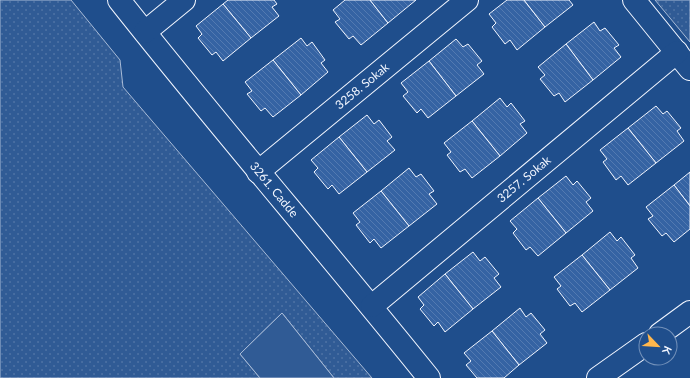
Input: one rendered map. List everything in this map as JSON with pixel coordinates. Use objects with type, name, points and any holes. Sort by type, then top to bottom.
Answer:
[{"type":"street","name":"3261. Cadde","points":[[119,0],[258,172],[372,306],[429,378]]},
{"type":"street","points":[[144,32],[184,0]]},
{"type":"street","name":"3258. Sokak","points":[[258,172],[467,0]]},
{"type":"street","points":[[634,0],[690,69]]},
{"type":"street","name":"3257. Sokak","points":[[372,306],[677,52]]},
{"type":"street","points":[[671,326],[690,312]]},
{"type":"street","points":[[598,378],[638,350]]},
{"type":"shaded area","points":[[0,0],[71,0],[120,60],[123,87],[372,378],[334,378],[282,313],[240,354],[260,378],[0,378]]},
{"type":"shaded area","points":[[655,0],[690,0],[690,42]]},
{"type":"shaded area","points":[[282,313],[334,378],[260,378],[240,354]]},
{"type":"building","points":[[228,0],[274,0],[277,4],[272,7],[279,16],[251,38],[223,4]]},
{"type":"building","points":[[345,0],[370,0],[388,23],[361,45],[353,36],[349,39],[335,22],[340,19],[333,10]]},
{"type":"building","points":[[370,0],[416,0],[388,23]]},
{"type":"building","points":[[507,0],[524,0],[545,27],[517,50],[510,40],[505,44],[492,27],[496,23],[489,14]]},
{"type":"building","points":[[524,0],[569,0],[573,5],[545,27]]},
{"type":"building","points":[[223,4],[251,38],[223,61],[216,52],[212,55],[198,38],[202,34],[196,26]]},
{"type":"building","points":[[594,22],[600,31],[605,28],[619,45],[614,48],[621,57],[593,80],[566,44]]},
{"type":"building","points":[[301,38],[307,46],[312,42],[325,60],[321,63],[328,72],[301,95],[273,60]]},
{"type":"building","points":[[456,39],[463,47],[468,44],[482,61],[477,65],[484,74],[456,96],[429,61]]},
{"type":"building","points":[[566,44],[593,80],[565,102],[559,93],[554,96],[540,79],[545,75],[538,67]]},
{"type":"building","points":[[273,60],[301,95],[273,117],[265,108],[261,111],[247,94],[252,91],[245,82]]},
{"type":"building","points":[[429,61],[456,96],[428,118],[421,109],[417,113],[403,96],[408,92],[401,83]]},
{"type":"building","points":[[500,98],[507,107],[511,103],[525,121],[520,124],[527,133],[500,156],[472,121]]},
{"type":"building","points":[[656,106],[663,114],[667,111],[681,128],[677,131],[684,141],[656,163],[628,128]]},
{"type":"building","points":[[367,115],[374,124],[379,120],[392,137],[387,141],[395,150],[367,172],[339,137]]},
{"type":"building","points":[[472,121],[500,156],[472,178],[465,169],[460,172],[447,155],[451,152],[444,143]]},
{"type":"building","points":[[628,128],[656,163],[628,185],[621,176],[616,180],[603,162],[607,159],[600,150]]},
{"type":"building","points":[[339,137],[367,172],[339,194],[332,185],[328,189],[314,172],[318,168],[311,160]]},
{"type":"building","points":[[409,168],[416,177],[421,174],[434,191],[429,194],[437,204],[409,226],[381,191]]},
{"type":"building","points":[[690,172],[690,206],[674,185]]},
{"type":"building","points":[[566,176],[573,185],[577,181],[591,198],[586,202],[593,211],[566,233],[538,198]]},
{"type":"building","points":[[674,185],[690,206],[690,229],[674,242],[666,233],[662,236],[648,219],[653,216],[646,207]]},
{"type":"building","points":[[381,191],[409,226],[381,248],[374,239],[370,243],[356,225],[360,222],[353,213]]},
{"type":"building","points":[[538,198],[566,233],[538,256],[530,247],[526,250],[513,233],[517,229],[510,221]]},
{"type":"building","points":[[610,232],[617,241],[621,237],[635,255],[631,258],[638,268],[610,290],[582,255]]},
{"type":"building","points":[[473,252],[480,261],[485,257],[499,274],[494,278],[501,287],[473,309],[445,274]]},
{"type":"building","points":[[582,255],[610,290],[582,312],[575,303],[570,306],[557,289],[561,286],[554,277]]},
{"type":"building","points":[[445,274],[473,309],[445,332],[438,322],[434,326],[420,309],[424,305],[418,297]]},
{"type":"building","points":[[520,308],[526,317],[531,313],[545,330],[540,334],[547,343],[519,365],[492,331]]},
{"type":"building","points":[[492,331],[519,365],[504,378],[477,378],[466,365],[471,361],[464,353]]}]
